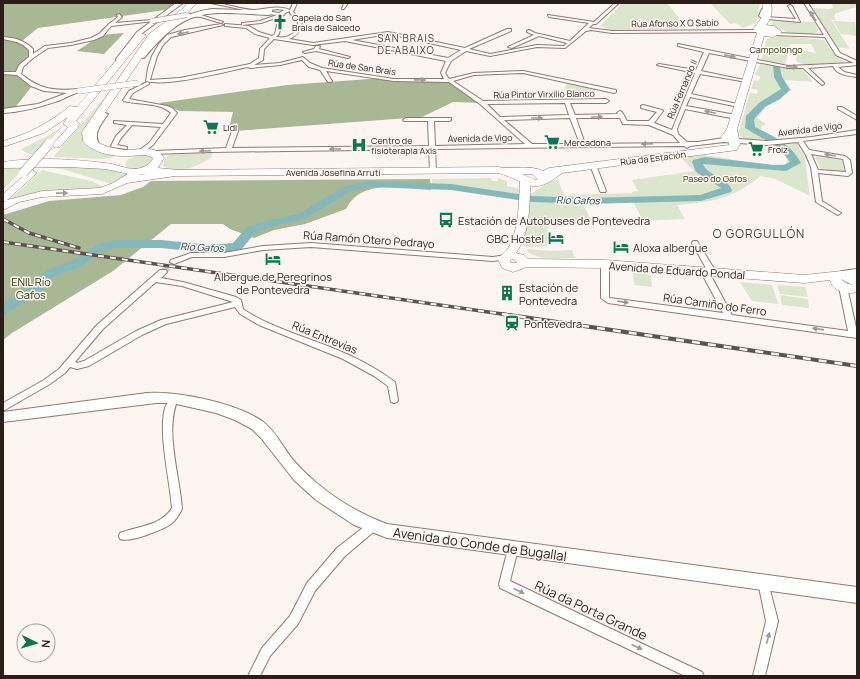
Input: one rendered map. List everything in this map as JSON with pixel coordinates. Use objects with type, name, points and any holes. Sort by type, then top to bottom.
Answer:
[{"type":"highway","points":[[10,149],[22,146],[51,132],[65,120],[77,105],[147,31],[186,3]]},
{"type":"highway","points":[[72,124],[142,40],[192,3]]},
{"type":"highway","points":[[170,173],[140,155],[109,150],[96,146],[88,141],[87,132],[152,36],[192,3]]},
{"type":"highway","points":[[733,138],[739,105],[753,61],[766,29],[768,5]]},
{"type":"highway","points":[[72,124],[122,57]]},
{"type":"highway","name":"Rúa da Estación","points":[[533,177],[558,171],[712,146],[733,148],[733,138]]},
{"type":"highway","points":[[10,149],[33,157],[86,160],[111,160],[140,155]]},
{"type":"highway","points":[[3,165],[13,161],[10,149]]},
{"type":"highway","points":[[3,165],[48,164],[100,166],[140,155]]},
{"type":"highway","points":[[140,155],[140,171]]},
{"type":"highway","name":"Avenida Josefina Arruti","points":[[140,155],[126,171],[170,173],[498,170],[533,177]]},
{"type":"main road","points":[[3,199],[72,124]]},
{"type":"main road","points":[[115,186],[140,171]]},
{"type":"main road","points":[[3,195],[28,173]]},
{"type":"main road","points":[[3,207],[16,200],[42,194],[94,192],[146,176],[170,173]]},
{"type":"main road","name":"Rúa da Estación","points":[[514,259],[526,196],[531,188],[533,177]]},
{"type":"main road","name":"Avenida de Eduardo Pondal","points":[[514,259],[813,279],[850,284]]},
{"type":"street","points":[[122,57],[139,33],[180,3]]},
{"type":"street","points":[[213,3],[254,11],[286,12]]},
{"type":"street","points":[[204,4],[245,11],[272,11],[294,3]]},
{"type":"street","points":[[130,123],[118,137],[114,146],[140,155],[164,126],[174,111],[148,102],[126,100],[131,92],[145,82],[149,68],[157,51],[169,36],[225,24],[261,22],[286,12],[294,3]]},
{"type":"street","points":[[266,45],[288,39],[294,35],[300,26],[300,22],[292,12],[294,3]]},
{"type":"street","points":[[343,8],[346,3]]},
{"type":"street","points":[[296,42],[323,44],[388,33],[490,55],[533,47],[565,47],[583,30],[594,26],[617,3]]},
{"type":"street","points":[[806,3],[838,54],[849,62]]},
{"type":"street","points":[[766,29],[799,21],[790,6]]},
{"type":"street","points":[[96,146],[91,138],[96,126],[157,36],[169,25],[187,13],[200,9],[213,8],[250,13],[272,11],[283,8],[286,12],[295,17]]},
{"type":"street","points":[[261,22],[273,17],[272,11]]},
{"type":"street","points":[[18,74],[21,66],[31,57],[47,47],[71,44],[92,39],[101,35],[110,25],[120,18],[119,15]]},
{"type":"street","points":[[110,25],[152,21],[186,15],[202,16],[225,24],[247,27],[257,33],[273,38],[288,39],[296,42],[306,49],[348,57]]},
{"type":"street","points":[[549,16],[594,26]]},
{"type":"street","points":[[245,67],[261,59],[262,49],[277,34],[279,24]]},
{"type":"street","points":[[583,30],[594,26]]},
{"type":"street","name":"Rúa Afonso X O Sabio","points":[[594,26],[612,32],[766,29]]},
{"type":"street","points":[[766,29],[789,35],[826,36]]},
{"type":"street","name":"Rúa Afonso X O Sabio","points":[[683,31],[716,32],[766,29]]},
{"type":"street","points":[[509,30],[466,49],[449,60],[443,73],[447,81],[482,103],[501,118],[530,146]]},
{"type":"street","points":[[529,31],[539,35],[570,42]]},
{"type":"street","points":[[682,38],[683,31]]},
{"type":"street","points":[[504,53],[503,51],[506,49],[539,35]]},
{"type":"street","points":[[3,38],[25,42],[31,50],[31,57]]},
{"type":"street","points":[[351,39],[449,60]]},
{"type":"street","points":[[680,45],[788,67],[837,65],[849,62],[857,63]]},
{"type":"street","points":[[3,73],[18,74],[37,89],[76,92],[145,82],[180,79],[245,67],[264,66],[302,58],[306,49]]},
{"type":"street","name":"Rúa Fernando II","points":[[675,134],[674,129],[707,51]]},
{"type":"street","name":"Rúa de San Brais","points":[[302,58],[304,62],[315,68],[394,80],[447,81],[474,74],[519,71],[614,91]]},
{"type":"street","points":[[659,65],[747,81]]},
{"type":"street","points":[[837,65],[835,67],[836,70],[857,76]]},
{"type":"street","points":[[805,67],[822,84]]},
{"type":"street","points":[[322,69],[330,80]]},
{"type":"street","points":[[3,111],[14,111],[57,101],[76,92]]},
{"type":"street","points":[[689,95],[739,105]]},
{"type":"street","name":"Rúa Pintor Virxilio Blanco","points":[[482,103],[606,101]]},
{"type":"street","points":[[567,102],[583,145]]},
{"type":"street","points":[[643,107],[660,111],[651,123]]},
{"type":"street","points":[[684,107],[736,117]]},
{"type":"street","points":[[840,108],[857,118]]},
{"type":"street","points":[[501,118],[573,118],[620,115],[625,123],[651,123],[675,134],[691,150]]},
{"type":"street","points":[[406,120],[449,119]]},
{"type":"street","points":[[430,120],[433,171]]},
{"type":"street","points":[[116,122],[164,126]]},
{"type":"street","points":[[228,150],[235,131]]},
{"type":"street","name":"Avenida de Vigo","points":[[733,138],[772,143],[857,132]]},
{"type":"street","points":[[799,140],[808,152],[815,171],[814,177],[819,202],[838,213]]},
{"type":"street","name":"Avenida de Vigo","points":[[140,155],[228,150],[583,145],[691,150]]},
{"type":"street","points":[[808,152],[845,158],[847,160],[849,174],[846,175],[815,171]]},
{"type":"street","points":[[593,166],[603,191]]},
{"type":"street","points":[[695,243],[729,317]]},
{"type":"street","name":"Rúa Ramón Otero Pedrayo","points":[[174,262],[191,255],[224,255],[264,248],[311,245],[493,260],[514,259]]},
{"type":"street","name":"Rúa Camiño do Ferro","points":[[605,264],[605,298],[608,300],[855,334]]},
{"type":"street","points":[[7,410],[22,397],[54,377],[69,363],[100,327],[163,272]]},
{"type":"street","name":"Avenida de Eduardo Pondal","points":[[850,284],[857,273]]},
{"type":"street","points":[[155,279],[190,286],[238,302]]},
{"type":"street","points":[[850,284],[855,334]]},
{"type":"street","points":[[69,363],[77,366],[86,364],[140,333],[164,322],[238,302]]},
{"type":"street","name":"Rúa Entrevías","points":[[238,302],[241,311],[262,323],[345,356],[375,370],[392,384],[394,400]]},
{"type":"street","name":"Avenida do Conde de Bugallal","points":[[7,410],[158,397],[174,398],[228,412],[256,424],[264,431],[304,482],[339,507],[373,526],[398,534],[857,595]]},
{"type":"street","points":[[124,536],[164,523],[171,519],[177,509],[167,420],[169,405],[174,398]]},
{"type":"street","points":[[254,676],[266,652],[294,620],[310,587],[341,552],[373,526]]},
{"type":"street","name":"Rúa da Porta Grande","points":[[513,549],[504,584],[698,676]]},
{"type":"street","points":[[759,676],[772,621],[763,582]]},
{"type":"green space","points":[[3,3],[175,3],[165,10],[38,28],[23,40],[31,57],[18,74],[32,86],[14,109],[3,110]]},
{"type":"green space","points":[[623,3],[667,3],[687,28],[611,30],[600,26]]},
{"type":"green space","points":[[760,3],[756,23],[743,28],[736,23],[730,24],[711,4]]},
{"type":"green space","points":[[831,3],[857,3],[857,7],[836,13],[834,16],[836,20],[831,20],[850,49],[837,47],[812,8],[833,8]]},
{"type":"green space","points":[[772,20],[814,22],[819,30],[808,35],[795,34],[771,25]]},
{"type":"green space","points":[[833,21],[855,22],[857,36],[841,34]]},
{"type":"green space","points":[[124,33],[104,54],[77,51],[101,35]]},
{"type":"green space","name":"Campolongo","points":[[782,36],[824,40],[834,54],[845,62],[820,65],[805,64],[796,61],[798,50],[816,53],[811,44],[790,44],[785,65],[761,60],[767,39]]},
{"type":"green space","points":[[760,64],[802,69],[813,82],[785,80],[792,90],[769,103],[757,118],[766,124],[761,127],[762,128],[759,132],[774,139],[744,139],[738,134],[750,93],[757,94],[758,90],[751,89],[754,80],[759,81],[760,76],[755,75]]},
{"type":"green space","points":[[383,78],[394,80],[447,81],[482,103],[453,102],[422,117],[235,131],[230,124],[233,112],[180,111],[159,103],[287,85]]},
{"type":"green space","points":[[568,83],[596,89],[592,95],[564,89]]},
{"type":"green space","points":[[111,90],[84,138],[122,155],[104,159],[53,157]]},
{"type":"green space","points":[[65,124],[36,155],[26,153],[21,149],[48,136]]},
{"type":"green space","name":"Paseo do Gafos","points":[[797,143],[806,159],[810,196],[775,179],[761,176],[740,190],[722,198],[712,201],[677,205],[685,219],[643,221],[633,201],[583,203],[593,225],[550,226],[547,229],[547,246],[528,248],[523,245],[530,203],[529,195],[551,181],[558,180],[564,195],[632,193],[638,191],[632,180],[694,171],[680,157],[704,155],[768,165],[786,164],[789,156],[778,146]]},
{"type":"green space","points":[[213,152],[211,158],[187,169],[175,170],[163,166],[165,157],[170,155]]},
{"type":"green space","points":[[137,155],[150,155],[154,159],[143,167],[136,169],[132,169],[125,165],[127,160]]},
{"type":"green space","points":[[815,157],[842,161],[844,172],[821,169]]},
{"type":"green space","points":[[27,165],[3,190],[3,169]]},
{"type":"green space","points":[[45,167],[108,169],[126,175],[112,184],[62,169]]},
{"type":"green space","points":[[42,170],[91,181],[104,187],[97,189],[56,190],[7,202]]},
{"type":"green space","points":[[491,178],[492,181],[498,181],[498,178],[507,181],[507,186],[518,188],[520,192],[519,196],[455,186],[432,185],[432,179]]},
{"type":"green space","name":"ENIL Río Gafos","points":[[430,179],[431,190],[395,187],[372,189],[353,199],[346,209],[305,224],[274,230],[254,238],[230,229],[223,224],[171,224],[113,271],[3,340],[3,215],[49,201],[121,195],[143,187],[151,181]]},
{"type":"green space","points":[[526,250],[550,251],[572,250],[575,258],[543,258],[531,254]]},
{"type":"green space","points":[[633,273],[651,275],[652,287],[634,285]]},
{"type":"green space","points":[[740,282],[772,285],[778,304],[752,301]]},
{"type":"green space","points":[[777,285],[805,287],[808,297],[780,294]]},
{"type":"green space","points":[[780,295],[808,299],[809,308],[782,305]]},
{"type":"waterway","name":"Río Gafos","points":[[3,310],[35,290],[50,273],[76,264],[102,247],[116,244],[161,244],[210,249],[237,247],[251,230],[270,223],[301,217],[347,189],[369,184],[451,187],[532,199],[587,201],[701,198],[727,190],[725,185],[700,170],[697,162],[705,160],[774,168],[786,168],[796,163],[793,157],[783,146],[750,128],[749,118],[762,105],[786,90],[778,77],[776,66]]},
{"type":"tunnel","points":[[163,272],[174,262]]},
{"type":"railway","points":[[3,219],[29,233],[79,248]]},
{"type":"railway","points":[[3,242],[509,315]]},
{"type":"railway","points":[[502,314],[857,366]]},
{"type":"place","name":"Capela do San Brais de Salcedo","points":[[280,22]]},
{"type":"place","name":"Lidl","points":[[211,127]]},
{"type":"place","name":"Mercadona","points":[[552,142]]},
{"type":"place","name":"Centro de fisioterapia Axis","points":[[359,145]]},
{"type":"place","name":"Froiz","points":[[756,149]]},
{"type":"place","name":"Estación de Autobuses de Pontevedra","points":[[446,220]]},
{"type":"place","name":"GBC Hostel","points":[[556,238]]},
{"type":"place","name":"Aloxa albergue","points":[[621,247]]},
{"type":"place","name":"Albergue de Peregrinos de Pontevedra","points":[[273,259]]},
{"type":"place","name":"Estación de Pontevedra","points":[[507,293]]},
{"type":"place","name":"Pontevedra","points":[[512,323]]},
{"type":"district","name":"SAN BRAIS DE ABAIXO","points":[[406,44]]},
{"type":"district","name":"O GORGULLÓN","points":[[759,233]]}]
